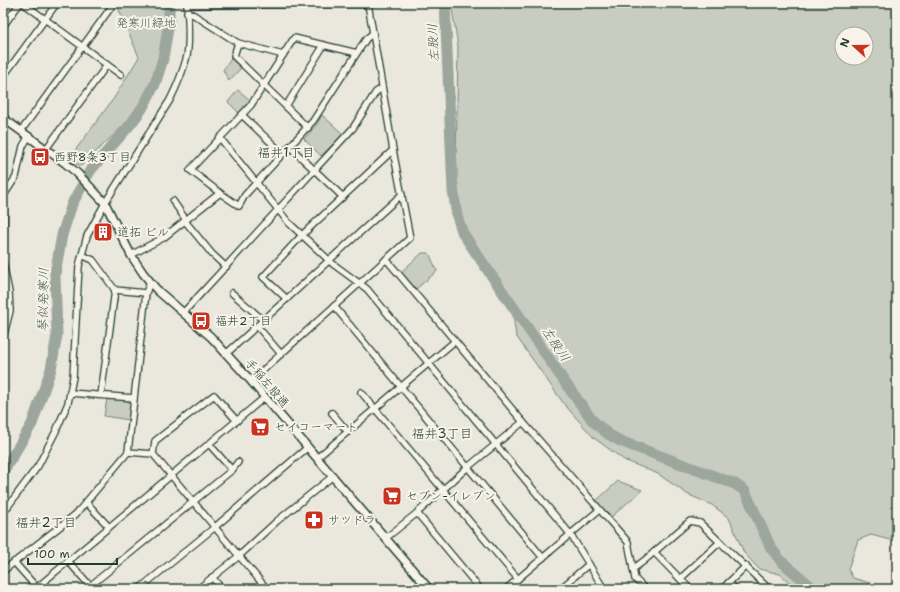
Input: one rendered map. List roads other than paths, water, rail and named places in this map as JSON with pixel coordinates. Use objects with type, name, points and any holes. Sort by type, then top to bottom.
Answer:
[{"type":"main road","points":[[3,118],[46,149]]},
{"type":"main road","name":"手稲左股通","points":[[46,149],[77,173],[105,203],[131,255],[150,282],[157,290],[211,337],[251,381],[308,446],[427,588]]},
{"type":"street","points":[[3,26],[20,3]]},
{"type":"street","points":[[23,3],[121,75]]},
{"type":"street","points":[[3,77],[57,3]]},
{"type":"street","points":[[21,131],[112,6],[110,3]]},
{"type":"street","points":[[3,513],[38,466],[62,418],[70,393],[73,377],[79,266],[87,236],[105,203],[170,100],[178,82],[187,56],[189,39],[187,4],[368,4],[410,238],[251,381]]},
{"type":"street","points":[[187,12],[238,43],[283,55]]},
{"type":"street","points":[[357,53],[294,38],[251,105],[190,170],[239,206],[245,195],[313,122],[357,53],[366,38],[373,33]]},
{"type":"street","points":[[238,43],[234,56],[308,128]]},
{"type":"street","points":[[286,106],[324,45]]},
{"type":"street","points":[[46,149],[107,65]]},
{"type":"street","points":[[183,313],[353,128],[376,92],[382,88]]},
{"type":"street","points":[[242,115],[283,154]]},
{"type":"street","points":[[3,252],[4,195],[16,177],[23,146],[29,136]]},
{"type":"street","points":[[220,138],[289,223],[329,260],[367,289],[571,535],[604,589]]},
{"type":"street","points":[[290,147],[343,197]]},
{"type":"street","points":[[287,299],[263,277],[302,235],[393,150]]},
{"type":"street","points":[[131,255],[163,238],[220,193]]},
{"type":"street","points":[[226,354],[399,197],[402,196]]},
{"type":"street","points":[[173,201],[185,220],[212,254],[226,267]]},
{"type":"street","points":[[82,255],[93,260],[115,290],[101,395]]},
{"type":"street","points":[[386,259],[523,422],[628,542],[635,579],[644,589]]},
{"type":"street","points":[[3,263],[6,298],[10,311],[3,338]]},
{"type":"street","points":[[3,571],[76,514],[128,452],[146,293],[150,282]]},
{"type":"street","points":[[115,290],[146,293]]},
{"type":"street","points":[[232,293],[263,320]]},
{"type":"street","points":[[334,306],[543,558]]},
{"type":"street","points":[[257,326],[281,354]]},
{"type":"street","points":[[318,458],[455,341]]},
{"type":"street","points":[[361,392],[518,579]]},
{"type":"street","points":[[70,393],[134,398]]},
{"type":"street","points":[[153,454],[155,442],[214,395],[237,421]]},
{"type":"street","points":[[14,562],[36,589],[170,475],[265,397]]},
{"type":"street","points":[[332,413],[348,432]]},
{"type":"street","points":[[386,538],[523,422]]},
{"type":"street","points":[[209,444],[232,470]]},
{"type":"street","points":[[139,589],[215,527],[308,446]]},
{"type":"street","points":[[128,452],[153,454],[267,589]]},
{"type":"street","points":[[68,561],[91,588],[232,470],[238,462]]},
{"type":"street","points":[[198,589],[239,556],[271,526],[333,476]]},
{"type":"street","points":[[86,502],[109,527]]},
{"type":"street","points":[[506,589],[599,510]]},
{"type":"street","points":[[417,513],[480,589]]},
{"type":"street","points":[[633,569],[690,521],[700,523],[769,589]]},
{"type":"street","points":[[680,579],[720,542]]},
{"type":"street","points":[[654,552],[690,589]]},
{"type":"street","points":[[560,589],[589,564]]},
{"type":"street","points":[[722,589],[746,566]]},
{"type":"street","points":[[212,577],[222,589]]},
{"type":"street","points":[[729,582],[735,589]]},
{"type":"street","points":[[512,584],[517,589]]},
{"type":"waterway","name":"琴似発寒川","points":[[3,472],[32,424],[51,369],[57,335],[55,274],[62,235],[72,204],[90,171],[142,109],[155,84],[163,59],[169,22],[169,3]]},
{"type":"waterway","name":"左股川","points":[[445,3],[453,191],[457,216],[463,234],[593,421],[608,434],[620,441],[735,484],[745,491],[771,548],[781,561],[814,589]]},
{"type":"place","name":"西野8条3丁目","points":[[40,157]]},
{"type":"place","name":"道拓 ビル","points":[[103,232]]},
{"type":"place","name":"福井2丁目","points":[[201,321]]},
{"type":"place","name":"セイコーマート","points":[[260,427]]},
{"type":"place","name":"セブン-イレブン","points":[[392,496]]},
{"type":"place","name":"サツドラ","points":[[314,520]]},
{"type":"district","name":"福井1丁目","points":[[286,152]]},
{"type":"district","name":"福井3丁目","points":[[442,433]]},
{"type":"district","name":"福井2丁目","points":[[46,522]]},
{"type":"park label","name":"発寒川緑地","points":[[146,23]]}]
